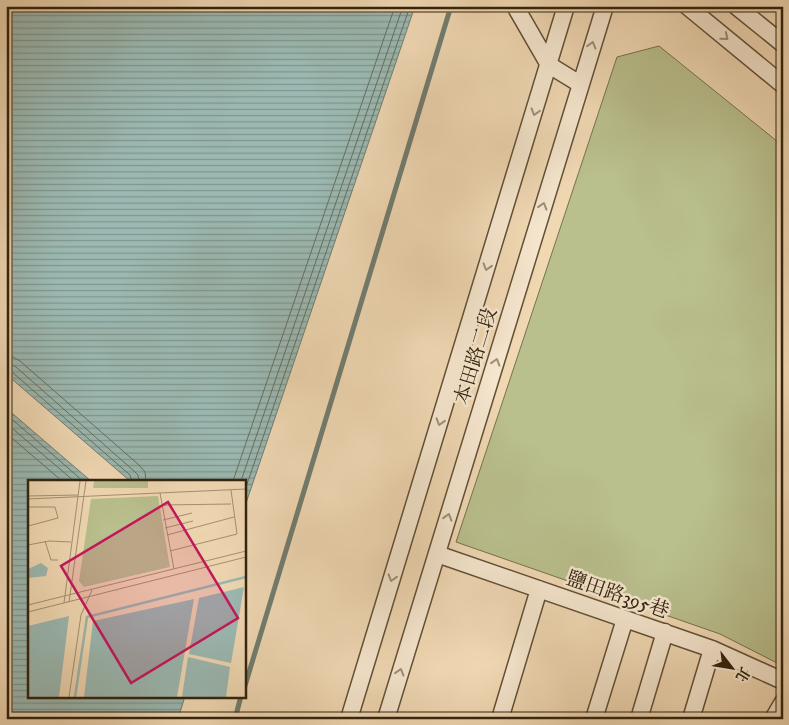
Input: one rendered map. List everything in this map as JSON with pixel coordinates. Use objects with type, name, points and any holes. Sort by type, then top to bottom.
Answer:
[{"type":"street","points":[[515,6],[549,65],[580,84]]},
{"type":"street","name":"本田路二段","points":[[349,719],[566,6]]},
{"type":"street","name":"本田路二段","points":[[386,719],[605,6]]},
{"type":"street","points":[[687,6],[783,85]]},
{"type":"street","points":[[736,6],[783,44]]},
{"type":"street","name":"鹽田路395巷","points":[[437,554],[712,649],[783,681]]},
{"type":"street","points":[[500,719],[539,589]]},
{"type":"street","points":[[594,719],[625,619]]},
{"type":"street","points":[[639,719],[665,632]]},
{"type":"street","points":[[691,719],[712,649]]},
{"type":"street","points":[[773,719],[783,702]]},
{"type":"green space","points":[[659,46],[783,146],[783,666],[720,634],[456,542],[617,57]]},
{"type":"water","points":[[6,6],[415,6],[245,506],[245,480],[129,480],[6,374]]},
{"type":"water","points":[[6,408],[90,480],[28,480],[28,698],[184,698],[178,719],[6,719]]},
{"type":"waterway","points":[[245,686],[451,6]]},
{"type":"waterway","points":[[235,719],[240,698]]}]
